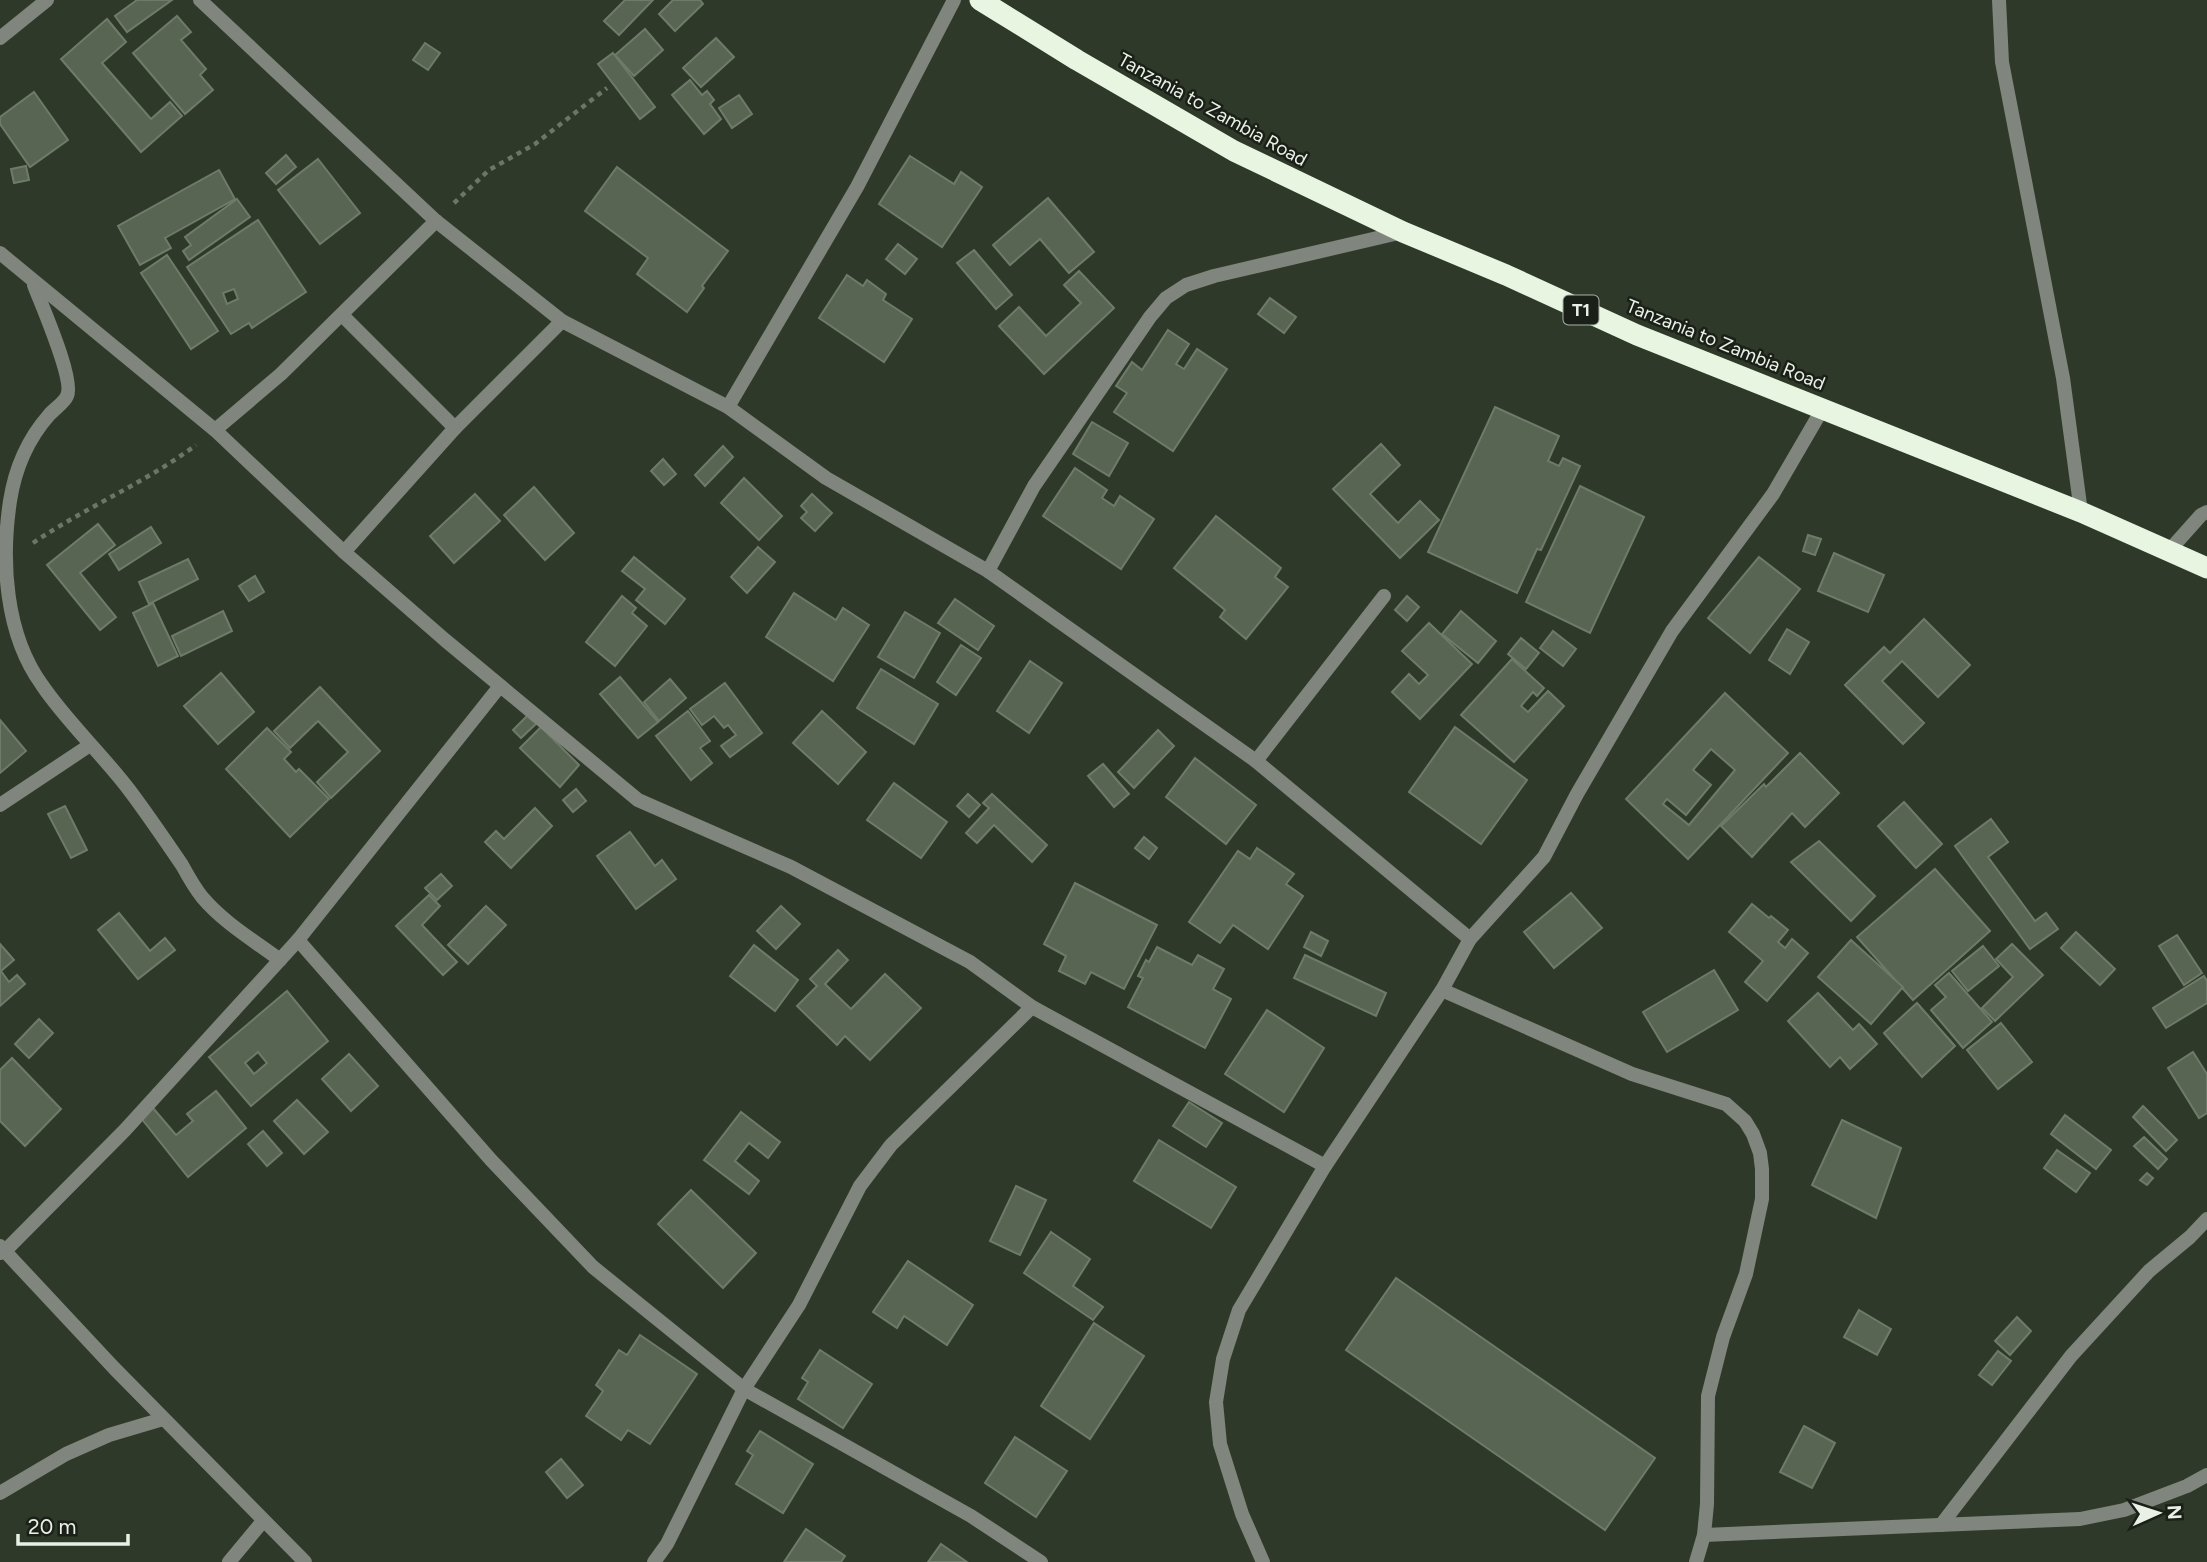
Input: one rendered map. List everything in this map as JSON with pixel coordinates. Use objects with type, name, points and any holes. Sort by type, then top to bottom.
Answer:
[{"type":"highway","name":"Tanzania to Zambia Road","points":[[980,0],[1234,151],[1403,232],[1506,275],[1637,335],[2081,512],[2207,568]]},
{"type":"street","points":[[0,38],[47,0]]},
{"type":"street","points":[[200,0],[436,221],[562,321],[728,407],[826,478],[988,572],[1256,761],[1470,939]]},
{"type":"street","points":[[728,407],[858,187],[954,0]]},
{"type":"street","points":[[1999,0],[2002,62],[2063,378],[2081,512]]},
{"type":"street","points":[[215,430],[281,374],[436,221]]},
{"type":"street","points":[[988,572],[1034,486],[1150,317],[1173,292],[1214,276],[1403,232]]},
{"type":"street","points":[[0,253],[215,430],[344,552],[638,800],[791,867],[970,962],[1032,1007],[1325,1166]]},
{"type":"street","points":[[33,282],[63,364],[68,392],[67,397],[29,441],[17,469],[10,501],[6,561],[9,597],[19,639],[41,685],[130,790],[199,894],[213,909],[279,960]]},
{"type":"street","points":[[342,315],[454,428]]},
{"type":"street","points":[[344,552],[454,428],[562,321]]},
{"type":"street","points":[[1263,1562],[1242,1514],[1220,1444],[1216,1402],[1223,1359],[1239,1310],[1325,1166],[1442,990],[1470,939],[1544,858],[1577,794],[1672,631],[1773,494],[1823,408]]},
{"type":"street","points":[[2168,552],[2201,515],[2207,512]]},
{"type":"street","points":[[1256,761],[1384,596]]},
{"type":"street","points":[[305,1562],[163,1419],[2,1250],[125,1130],[298,940],[500,686]]},
{"type":"street","points":[[0,805],[90,745]]},
{"type":"street","points":[[298,940],[491,1160],[593,1268],[744,1389],[971,1516],[1041,1562]]},
{"type":"street","points":[[1442,990],[1632,1074],[1726,1104],[1745,1121],[1754,1134],[1762,1169],[1762,1199],[1745,1274],[1723,1338],[1708,1396],[1707,1504],[1704,1535],[1696,1562]]},
{"type":"street","points":[[654,1562],[667,1544],[744,1389],[799,1305],[860,1186],[891,1145],[1032,1007]]},
{"type":"street","points":[[1941,1525],[2071,1356],[2149,1271],[2207,1219]]},
{"type":"street","points":[[0,1493],[66,1454],[109,1435],[163,1419]]},
{"type":"street","points":[[1704,1535],[2080,1519],[2124,1510],[2188,1486],[2207,1475]]},
{"type":"street","points":[[229,1562],[263,1521]]},
{"type":"path","points":[[436,221],[489,170],[535,144],[607,88]]},
{"type":"path","points":[[6,561],[85,510],[163,469],[215,430]]},
{"type":"building","points":[[137,0],[172,0],[127,32],[115,16]]},
{"type":"building","points":[[625,0],[653,0],[619,35],[604,21]]},
{"type":"building","points":[[673,0],[700,0],[703,4],[675,31],[659,14]]},
{"type":"building","points":[[177,16],[191,32],[181,40],[206,69],[200,75],[213,90],[185,114],[133,53]]},
{"type":"building","points":[[107,19],[126,42],[102,63],[151,119],[170,102],[182,116],[141,152],[61,59]]},
{"type":"building","points":[[645,29],[663,50],[634,76],[615,55]]},
{"type":"building","points":[[716,38],[734,57],[701,87],[683,68]]},
{"type":"building","points":[[425,43],[440,53],[428,70],[413,60]]},
{"type":"building","points":[[613,53],[655,107],[640,119],[598,64]]},
{"type":"building","points":[[690,80],[702,95],[707,91],[714,100],[710,104],[721,119],[704,134],[672,95]]},
{"type":"building","points":[[34,92],[68,140],[30,167],[0,124],[0,117]]},
{"type":"building","points":[[739,95],[752,114],[732,128],[719,108]]},
{"type":"building","points":[[286,155],[296,167],[276,184],[266,173]]},
{"type":"building","points":[[910,156],[954,184],[961,172],[982,187],[942,247],[879,204]]},
{"type":"building","points":[[318,159],[360,213],[320,244],[278,190]]},
{"type":"building","points":[[26,166],[29,180],[14,183],[11,169]]},
{"type":"building","points":[[617,167],[728,251],[687,312],[637,274],[648,258],[585,211]]},
{"type":"building","points":[[219,170],[235,199],[165,238],[171,248],[140,265],[118,226]]},
{"type":"building","points":[[1048,198],[1094,252],[1069,273],[1040,239],[1010,265],[993,245]]},
{"type":"building","points":[[237,199],[250,217],[189,260],[183,251],[191,245],[185,237]]},
{"type":"building","points":[[258,220],[306,292],[252,328],[249,323],[231,334],[187,267]],"holes":[[[234,289],[238,299],[227,304],[223,293]]]},
{"type":"building","points":[[898,244],[917,259],[905,274],[886,259]]},
{"type":"building","points":[[974,250],[1012,295],[996,309],[957,263]]},
{"type":"building","points":[[167,255],[218,331],[191,349],[141,273]]},
{"type":"building","points":[[1079,271],[1114,308],[1044,374],[999,326],[1019,307],[1046,336],[1081,303],[1064,285]]},
{"type":"building","points":[[847,275],[863,286],[867,280],[886,294],[883,300],[912,319],[884,362],[819,318]]},
{"type":"building","points":[[1270,298],[1296,317],[1284,333],[1258,314]]},
{"type":"building","points":[[1168,330],[1189,344],[1176,364],[1184,369],[1197,349],[1227,369],[1173,451],[1114,412],[1127,393],[1116,386],[1132,362],[1142,370]]},
{"type":"building","points":[[1495,407],[1559,436],[1548,461],[1559,466],[1563,458],[1580,466],[1541,550],[1537,549],[1517,593],[1428,552]]},
{"type":"building","points":[[1092,422],[1128,443],[1109,476],[1073,454]]},
{"type":"building","points":[[1381,444],[1400,465],[1370,494],[1398,523],[1420,501],[1439,520],[1400,558],[1333,489]]},
{"type":"building","points":[[723,446],[733,457],[705,486],[695,475]]},
{"type":"building","points":[[663,459],[676,474],[664,485],[651,471]]},
{"type":"building","points":[[1075,468],[1107,490],[1102,498],[1114,506],[1120,496],[1154,519],[1121,569],[1043,516]]},
{"type":"building","points":[[744,478],[782,516],[759,540],[721,503]]},
{"type":"building","points":[[1580,486],[1644,517],[1590,633],[1526,602]]},
{"type":"building","points":[[534,487],[574,533],[545,560],[504,515]]},
{"type":"building","points":[[475,494],[500,521],[454,563],[430,536]]},
{"type":"building","points":[[812,494],[832,513],[815,531],[801,518],[807,512],[801,506]]},
{"type":"building","points":[[1216,516],[1281,568],[1275,577],[1288,587],[1246,639],[1220,617],[1225,610],[1174,568]]},
{"type":"building","points":[[98,524],[115,545],[80,573],[116,617],[100,630],[47,565]]},
{"type":"building","points":[[151,527],[161,543],[119,570],[109,554]]},
{"type":"building","points":[[1808,535],[1821,539],[1815,555],[1803,551]]},
{"type":"building","points":[[758,547],[775,562],[747,593],[731,577]]},
{"type":"building","points":[[1834,553],[1884,575],[1868,612],[1818,591]]},
{"type":"building","points":[[634,557],[685,599],[665,624],[636,600],[645,589],[622,571]]},
{"type":"building","points":[[1759,557],[1800,589],[1750,653],[1708,618]]},
{"type":"building","points":[[188,559],[198,579],[149,604],[139,582]]},
{"type":"building","points":[[255,576],[264,592],[249,601],[239,586]]},
{"type":"building","points":[[794,593],[836,620],[843,608],[869,625],[833,681],[766,637]]},
{"type":"building","points":[[622,596],[636,608],[632,613],[647,626],[615,666],[586,642]]},
{"type":"building","points":[[1407,596],[1419,607],[1407,621],[1395,610]]},
{"type":"building","points":[[955,599],[994,626],[978,650],[938,623]]},
{"type":"building","points":[[153,603],[178,656],[158,666],[133,613]]},
{"type":"building","points":[[223,611],[232,631],[181,656],[172,636]]},
{"type":"building","points":[[1461,611],[1496,641],[1478,663],[1442,634]]},
{"type":"building","points":[[905,612],[940,633],[914,678],[878,657]]},
{"type":"building","points":[[1924,619],[1970,665],[1938,697],[1902,661],[1882,681],[1924,723],[1903,744],[1845,685],[1884,647],[1890,653]]},
{"type":"building","points":[[1429,623],[1472,664],[1420,719],[1392,692],[1409,674],[1419,684],[1428,675],[1402,651]]},
{"type":"building","points":[[1787,629],[1809,642],[1790,674],[1769,660]]},
{"type":"building","points":[[1553,631],[1576,649],[1563,666],[1540,648]]},
{"type":"building","points":[[1521,638],[1539,653],[1526,669],[1508,654]]},
{"type":"building","points":[[961,645],[981,658],[956,695],[937,682]]},
{"type":"building","points":[[1512,659],[1544,688],[1537,696],[1533,692],[1521,706],[1528,712],[1548,691],[1564,706],[1514,762],[1461,715]]},
{"type":"building","points":[[1030,661],[1062,683],[1029,733],[997,711]]},
{"type":"building","points":[[881,669],[938,704],[914,744],[857,708]]},
{"type":"building","points":[[221,673],[254,712],[218,744],[184,706]]},
{"type":"building","points":[[620,677],[658,722],[638,738],[600,694]]},
{"type":"building","points":[[670,679],[686,698],[659,721],[644,702]]},
{"type":"building","points":[[725,683],[762,733],[730,757],[721,746],[736,735],[728,725],[724,728],[714,716],[702,725],[690,709]]},
{"type":"building","points":[[320,687],[380,751],[331,798],[317,782],[348,752],[318,721],[290,748],[274,731]]},
{"type":"building","points":[[1725,693],[1788,753],[1688,859],[1626,799]],"holes":[[[1711,749],[1735,770],[1689,825],[1663,804],[1667,799],[1686,815],[1711,785],[1693,770]]]},
{"type":"building","points":[[688,711],[710,741],[700,748],[712,763],[691,780],[656,736]]},
{"type":"building","points":[[822,711],[866,752],[838,784],[793,743]]},
{"type":"building","points":[[529,714],[537,723],[521,738],[513,730]]},
{"type":"building","points":[[0,720],[26,751],[0,773]]},
{"type":"building","points":[[541,727],[579,765],[560,787],[520,748]]},
{"type":"building","points":[[1455,727],[1527,780],[1481,844],[1409,792]]},
{"type":"building","points":[[267,728],[291,752],[284,759],[296,772],[299,769],[329,799],[290,837],[226,769]]},
{"type":"building","points":[[1158,730],[1174,746],[1134,788],[1118,772]]},
{"type":"building","points":[[1800,753],[1839,793],[1805,827],[1792,813],[1752,857],[1721,826]]},
{"type":"building","points":[[1195,758],[1256,805],[1226,844],[1166,797]]},
{"type":"building","points":[[1103,764],[1129,794],[1114,807],[1088,776]]},
{"type":"building","points":[[894,783],[947,822],[921,858],[867,820]]},
{"type":"building","points":[[576,789],[586,801],[573,812],[563,800]]},
{"type":"building","points":[[968,794],[980,805],[969,817],[957,806]]},
{"type":"building","points":[[992,794],[1047,845],[1032,862],[994,825],[977,843],[966,833],[989,808],[983,803]]},
{"type":"building","points":[[1904,802],[1942,844],[1916,868],[1878,826]]},
{"type":"building","points":[[65,806],[87,850],[71,858],[48,814]]},
{"type":"building","points":[[535,808],[552,826],[511,868],[485,842],[496,831],[504,839]]},
{"type":"building","points":[[1991,819],[2008,842],[1988,857],[2035,921],[2046,913],[2058,929],[2030,949],[1955,846]]},
{"type":"building","points":[[630,832],[655,866],[662,860],[676,879],[636,909],[597,856]]},
{"type":"building","points":[[1144,837],[1157,848],[1149,859],[1135,848]]},
{"type":"building","points":[[1819,841],[1875,896],[1851,921],[1791,862]]},
{"type":"building","points":[[1257,848],[1294,874],[1286,884],[1303,896],[1268,949],[1233,925],[1220,943],[1189,922],[1238,851],[1250,859]]},
{"type":"building","points":[[1935,869],[1990,931],[1913,1000],[1857,937]]},
{"type":"building","points":[[441,874],[452,886],[437,900],[425,888]]},
{"type":"building","points":[[1075,883],[1157,925],[1124,989],[1091,972],[1085,984],[1059,971],[1066,956],[1044,944]]},
{"type":"building","points":[[1571,893],[1602,928],[1554,968],[1524,932]]},
{"type":"building","points":[[429,895],[440,906],[422,925],[457,962],[443,975],[396,926]]},
{"type":"building","points":[[1752,904],[1788,930],[1778,942],[1785,948],[1792,939],[1808,953],[1767,1001],[1745,982],[1763,961],[1729,932]]},
{"type":"building","points":[[486,906],[506,925],[468,964],[448,945]]},
{"type":"building","points":[[781,906],[800,924],[776,949],[757,931]]},
{"type":"building","points":[[119,913],[150,951],[165,938],[175,950],[138,979],[98,930]]},
{"type":"building","points":[[1311,932],[1328,941],[1321,956],[1304,947]]},
{"type":"building","points":[[2076,932],[2115,969],[2100,985],[2061,948]]},
{"type":"building","points":[[2177,935],[2202,973],[2184,985],[2159,946]]},
{"type":"building","points":[[1851,940],[1903,987],[1871,1024],[1818,977]]},
{"type":"building","points":[[0,944],[14,960],[1,971],[9,982],[17,975],[25,984],[0,1006]]},
{"type":"building","points":[[2012,944],[2043,975],[1995,1021],[1982,1008],[2013,977],[1996,959]]},
{"type":"building","points":[[754,945],[798,980],[775,1011],[730,976]]},
{"type":"building","points":[[1983,946],[1999,966],[1968,991],[1952,971]]},
{"type":"building","points":[[1157,947],[1192,965],[1198,955],[1224,969],[1213,989],[1231,999],[1205,1048],[1128,1007],[1143,978],[1138,976]]},
{"type":"building","points":[[838,950],[848,960],[825,984],[851,1009],[885,974],[921,1008],[870,1060],[845,1036],[837,1045],[797,1006],[817,986],[810,979]]},
{"type":"building","points":[[1305,955],[1386,993],[1376,1016],[1294,978]]},
{"type":"building","points":[[1714,970],[1738,1010],[1667,1052],[1643,1012]]},
{"type":"building","points":[[1949,973],[1992,1022],[1963,1048],[1931,1010],[1946,997],[1935,985]]},
{"type":"building","points":[[2204,976],[2207,981],[2207,1003],[2166,1028],[2153,1008]]},
{"type":"building","points":[[287,991],[328,1041],[251,1106],[209,1057]],"holes":[[[258,1052],[267,1063],[254,1074],[245,1063]]]},
{"type":"building","points":[[1818,993],[1853,1030],[1859,1024],[1877,1044],[1850,1069],[1840,1057],[1830,1067],[1788,1021]]},
{"type":"building","points":[[1917,1003],[1955,1046],[1922,1077],[1884,1033]]},
{"type":"building","points":[[1267,1010],[1324,1048],[1284,1112],[1225,1074]]},
{"type":"building","points":[[39,1019],[53,1033],[29,1058],[15,1044]]},
{"type":"building","points":[[2001,1023],[2032,1062],[1998,1089],[1967,1050]]},
{"type":"building","points":[[2193,1052],[2207,1074],[2207,1113],[2199,1118],[2168,1068]]},
{"type":"building","points":[[349,1054],[378,1086],[351,1111],[322,1079]]},
{"type":"building","points":[[12,1058],[61,1109],[25,1146],[0,1121],[0,1070]]},
{"type":"building","points":[[216,1091],[246,1128],[188,1177],[141,1118],[153,1108],[176,1135],[193,1121],[187,1114]]},
{"type":"building","points":[[297,1100],[328,1132],[304,1154],[274,1121]]},
{"type":"building","points":[[1189,1102],[1222,1123],[1206,1147],[1173,1126]]},
{"type":"building","points":[[2143,1106],[2177,1140],[2166,1151],[2133,1117]]},
{"type":"building","points":[[741,1112],[780,1142],[768,1158],[749,1143],[735,1161],[759,1181],[749,1194],[704,1160]]},
{"type":"building","points":[[2065,1115],[2111,1150],[2096,1169],[2051,1134]]},
{"type":"building","points":[[1842,1120],[1901,1148],[1876,1218],[1812,1185]]},
{"type":"building","points":[[263,1131],[282,1153],[267,1166],[248,1144]]},
{"type":"building","points":[[2144,1137],[2167,1159],[2158,1169],[2134,1146]]},
{"type":"building","points":[[1159,1140],[1236,1187],[1211,1228],[1134,1181]]},
{"type":"building","points":[[2057,1150],[2090,1173],[2076,1192],[2044,1168]]},
{"type":"building","points":[[2147,1173],[2153,1178],[2147,1185],[2140,1180]]},
{"type":"building","points":[[1016,1186],[1046,1200],[1020,1255],[990,1241]]},
{"type":"building","points":[[691,1190],[756,1253],[723,1288],[658,1224]]},
{"type":"building","points":[[1051,1232],[1090,1259],[1073,1286],[1103,1307],[1093,1320],[1024,1273]]},
{"type":"building","points":[[908,1261],[973,1305],[947,1345],[904,1316],[897,1328],[873,1312]]},
{"type":"building","points":[[1396,1278],[1655,1458],[1605,1530],[1346,1350]]},
{"type":"building","points":[[1859,1310],[1891,1329],[1877,1355],[1844,1337]]},
{"type":"building","points":[[2017,1317],[2031,1331],[2010,1355],[1995,1341]]},
{"type":"building","points":[[1094,1323],[1144,1356],[1090,1439],[1041,1406]]},
{"type":"building","points":[[640,1335],[697,1374],[650,1444],[628,1430],[621,1440],[586,1416],[603,1391],[596,1385],[619,1350],[627,1355]]},
{"type":"building","points":[[820,1350],[872,1384],[843,1428],[798,1399],[808,1382],[802,1378]]},
{"type":"building","points":[[1998,1351],[2011,1361],[1992,1385],[1979,1375]]},
{"type":"building","points":[[1804,1426],[1835,1443],[1812,1488],[1780,1472]]},
{"type":"building","points":[[760,1431],[813,1464],[783,1513],[736,1484],[753,1455],[747,1451]]},
{"type":"building","points":[[1015,1437],[1067,1471],[1036,1517],[985,1483]]},
{"type":"building","points":[[561,1459],[583,1485],[567,1498],[546,1472]]},
{"type":"building","points":[[806,1529],[845,1556],[841,1562],[784,1562]]},
{"type":"building","points":[[941,1544],[967,1562],[928,1562]]}]
